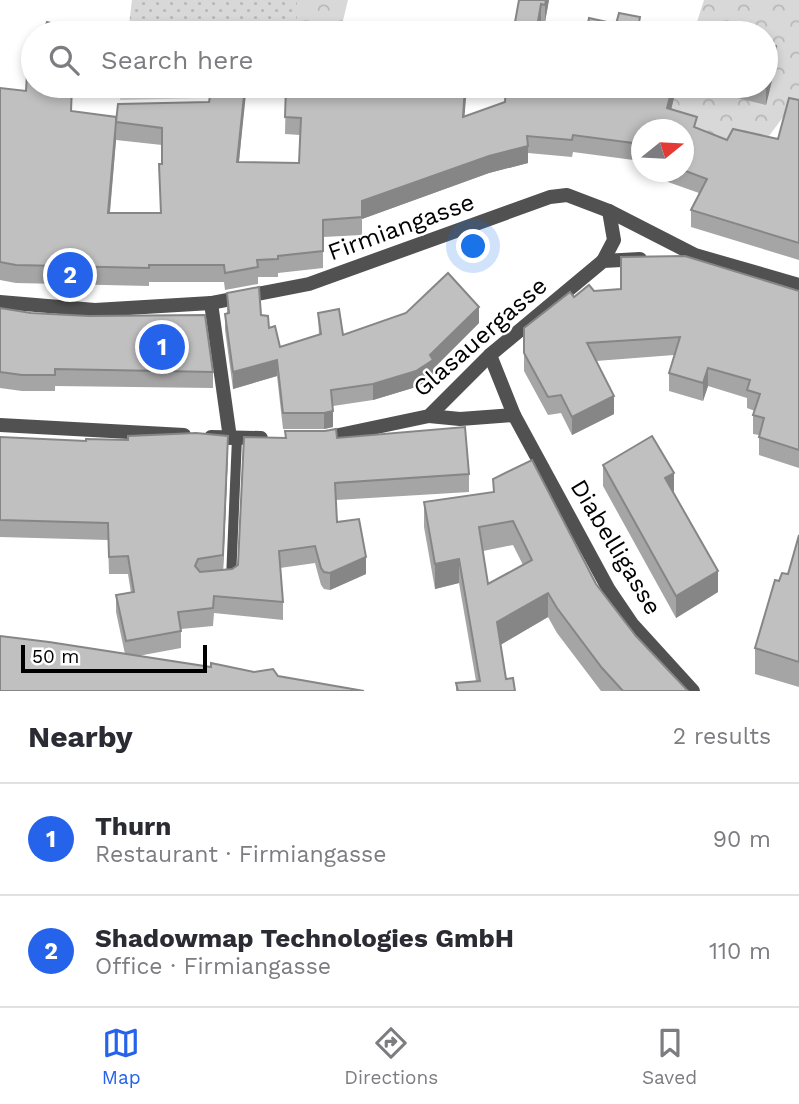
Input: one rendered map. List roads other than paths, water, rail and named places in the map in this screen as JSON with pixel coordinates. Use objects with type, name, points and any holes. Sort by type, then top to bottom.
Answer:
[{"type":"street","name":"Firmiangasse","points":[[0,302],[95,310],[211,303],[309,284],[550,197],[567,195],[609,211],[695,255],[799,285]]},
{"type":"street","points":[[603,261],[614,240],[609,211]]},
{"type":"street","points":[[603,261],[695,255]]},
{"type":"street","name":"Glasauergasse","points":[[300,439],[325,439],[429,416],[490,355],[603,261]]},
{"type":"street","points":[[211,303],[234,438]]},
{"type":"street","name":"Diabelligasse","points":[[490,355],[514,415],[609,590],[632,624],[693,691]]},
{"type":"street","points":[[429,416],[460,419],[514,415]]},
{"type":"street","points":[[0,425],[275,439]]},
{"type":"lane","points":[[217,580],[231,579],[234,438]]},
{"type":"place","name":"Shadowmap Technologies GmbH","points":[[70,275]]},
{"type":"place","name":"Thurn","points":[[162,347]]}]
